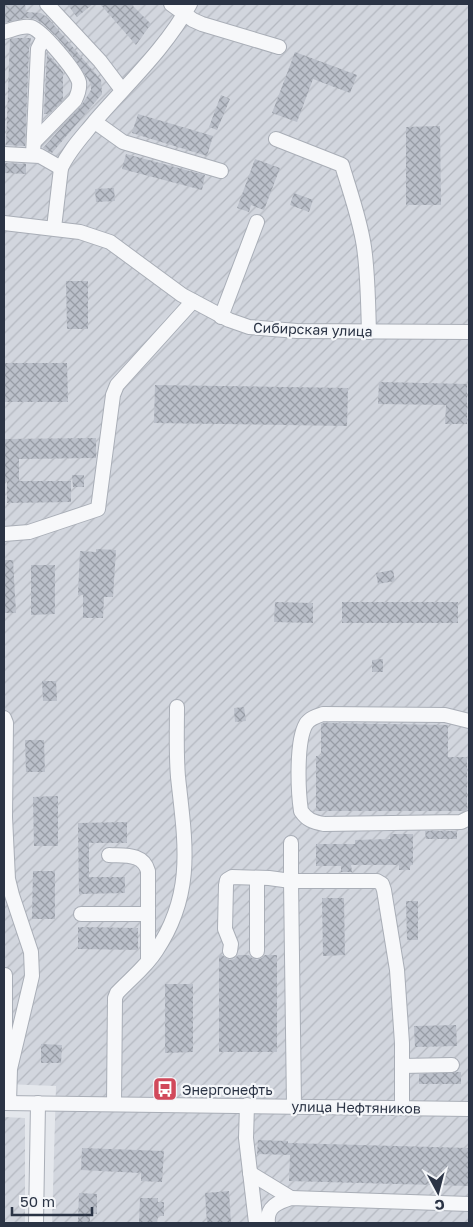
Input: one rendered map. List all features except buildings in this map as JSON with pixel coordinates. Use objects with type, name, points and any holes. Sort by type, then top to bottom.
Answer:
[{"type":"street","points":[[47,4],[100,61],[122,90]]},
{"type":"street","points":[[171,4],[187,9],[202,24],[279,47]]},
{"type":"street","points":[[54,228],[61,168],[74,147],[166,42],[187,9]]},
{"type":"street","points":[[4,39],[4,32],[29,27],[38,30],[76,75],[80,87],[75,100],[34,148],[4,154]]},
{"type":"street","points":[[44,37],[38,49],[34,148],[40,156],[61,168]]},
{"type":"street","points":[[95,122],[123,142],[221,171]]},
{"type":"street","points":[[276,139],[342,165],[358,217],[364,246],[369,332]]},
{"type":"street","points":[[221,316],[257,222]]},
{"type":"street","name":"Сибирская улица","points":[[4,223],[80,232],[110,242],[182,295],[221,316],[249,327],[271,330],[469,332]]},
{"type":"street","points":[[4,534],[29,532],[98,509],[113,394],[117,385],[192,301]]},
{"type":"street","points":[[114,1104],[114,998],[156,952],[173,922],[184,883],[184,816],[178,775],[177,708]]},
{"type":"street","points":[[469,721],[445,716],[323,714],[307,723],[300,740],[299,754],[301,811],[312,822],[324,824],[461,822],[469,818]]},
{"type":"street","points":[[4,718],[6,723],[5,817],[8,879],[31,952],[32,976],[9,1080],[6,1103]]},
{"type":"street","points":[[291,843],[294,1106]]},
{"type":"street","points":[[109,855],[136,856],[146,865],[148,871],[148,962]]},
{"type":"street","points":[[230,951],[231,944],[225,929],[226,885],[232,877],[291,882],[377,881],[382,884],[397,970],[402,1037],[402,1108]]},
{"type":"street","points":[[257,878],[257,951]]},
{"type":"street","points":[[81,914],[148,914]]},
{"type":"street","points":[[6,975],[4,1015],[9,1080]]},
{"type":"street","points":[[402,1066],[452,1065]]},
{"type":"street","name":"улица Нефтяников","points":[[6,1103],[469,1109]]},
{"type":"street","points":[[36,1223],[38,1103]]},
{"type":"street","points":[[246,1106],[246,1138],[250,1173],[264,1221]]},
{"type":"street","points":[[250,1173],[291,1198]]},
{"type":"street","points":[[264,1221],[271,1208],[280,1201],[291,1198],[469,1204]]},
{"type":"shaded area","points":[[4,4],[469,4],[469,1223],[52,1223],[56,1086],[4,1084]]},
{"type":"shaded area","points":[[4,1117],[25,1118],[25,1223],[4,1223]]},
{"type":"place","name":"Энергонефть","points":[[165,1089]]}]
